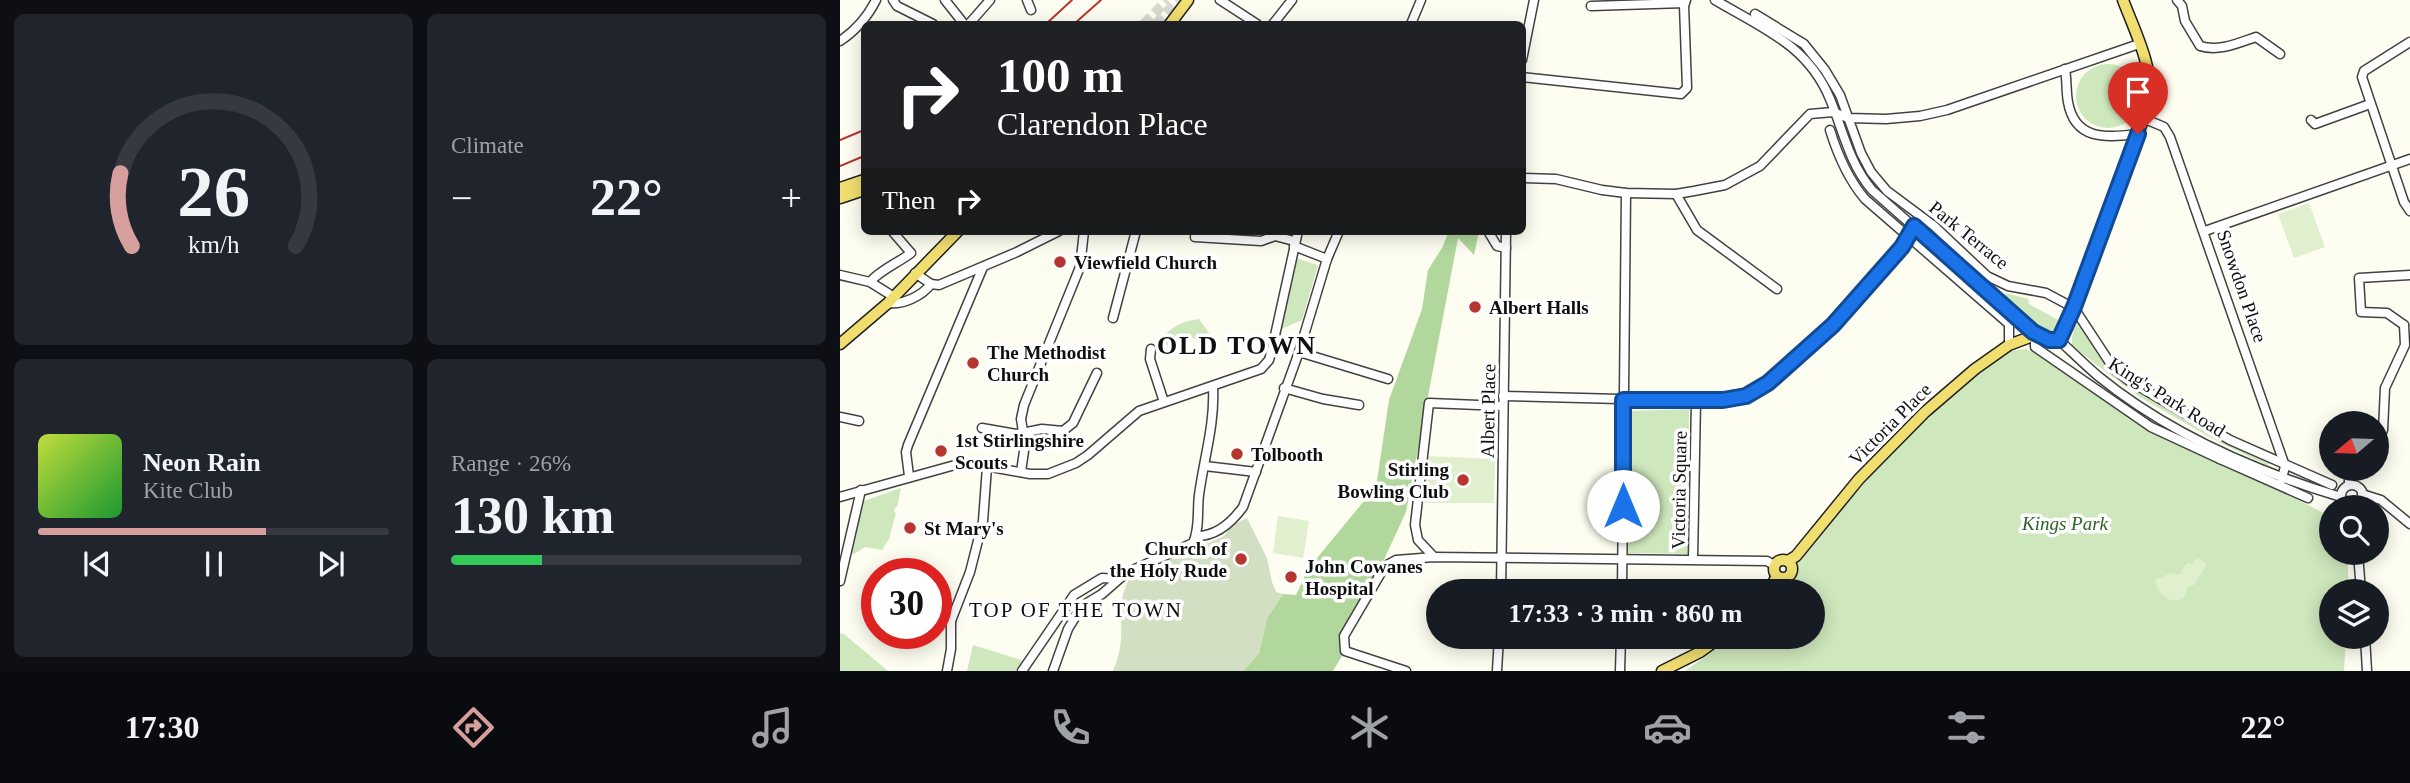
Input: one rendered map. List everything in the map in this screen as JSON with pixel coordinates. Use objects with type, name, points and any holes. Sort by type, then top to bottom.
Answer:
[{"type":"main road","points":[[1172,21],[1188,0]]},
{"type":"main road","points":[[2059,340],[2145,119],[2151,89],[2148,66],[2126,1]]},
{"type":"main road","points":[[840,188],[861,181]]},
{"type":"main road","points":[[840,198],[861,191]]},
{"type":"main road","points":[[840,344],[891,300],[954,235]]},
{"type":"main road","name":"King's Park Road","points":[[2034,332],[2049,340],[2059,340]]},
{"type":"main road","name":"Victoria Place","points":[[1788,561],[1796,556],[1887,449],[1925,412],[1975,369],[2009,345],[2030,337],[2034,332]]},
{"type":"main road","points":[[1773,579],[1776,570],[1780,560],[1788,561],[1791,566],[1790,574],[1782,578],[1776,570]]},
{"type":"main road","points":[[1662,671],[1704,649]]},
{"type":"street","points":[[861,21],[876,0]]},
{"type":"street","points":[[893,0],[897,6],[927,21]]},
{"type":"street","points":[[945,0],[963,21]]},
{"type":"street","points":[[969,21],[990,0]]},
{"type":"street","points":[[1027,0],[1031,10]]},
{"type":"street","points":[[1220,0],[1252,21]]},
{"type":"street","points":[[1275,21],[1292,0]]},
{"type":"street","points":[[1412,21],[1421,0]]},
{"type":"street","points":[[1526,36],[1534,0]]},
{"type":"street","name":"King's Park Road","points":[[1715,0],[1797,49],[1813,68],[1829,96],[1851,158],[1872,190],[2034,332]]},
{"type":"street","points":[[2177,0],[2182,6],[2185,21],[2200,46],[2210,50],[2256,37],[2280,54]]},
{"type":"street","points":[[1526,77],[1681,94],[1687,88],[1685,1],[1591,6]]},
{"type":"street","name":"Park Terrace","points":[[1755,14],[1804,44],[1825,70],[1840,95],[1861,153],[1871,172],[1887,191],[1934,226],[1987,276],[2008,286],[2046,293],[2074,307]]},
{"type":"street","points":[[840,41],[861,21]]},
{"type":"street","points":[[2410,42],[2364,71],[2362,82],[2404,202],[2410,211]]},
{"type":"street","points":[[1526,178],[1556,179],[1626,193],[1676,194],[1725,185],[1760,166],[1810,114],[1833,111],[1848,118],[1920,116],[1947,110],[2139,44]]},
{"type":"street","points":[[2065,69],[2068,105],[2074,120],[2084,129],[2105,138],[2138,134]]},
{"type":"street","points":[[2311,120],[2315,124],[2370,104]]},
{"type":"street","name":"Snowdon Place","points":[[2145,119],[2164,127],[2170,137],[2285,466]]},
{"type":"street","points":[[1830,130],[1836,152],[1853,185],[1865,199],[2009,324],[2009,345]]},
{"type":"street","points":[[2205,231],[2410,159]]},
{"type":"street","points":[[1622,579],[1626,193]]},
{"type":"street","points":[[1676,194],[1697,230],[1777,289]]},
{"type":"street","points":[[1434,556],[1418,540],[1415,524],[1429,403],[1696,401],[1746,396],[1768,383],[1833,325],[1902,247],[1914,226]]},
{"type":"street","points":[[870,282],[880,272],[911,253],[895,235]]},
{"type":"street","points":[[915,273],[931,284],[939,285],[1021,250],[1045,235]]},
{"type":"street","points":[[1021,472],[1025,444],[1021,419],[1024,405],[1080,267],[1084,235]]},
{"type":"street","points":[[1113,318],[1135,235]]},
{"type":"street","points":[[840,496],[954,465],[1048,474],[1076,463],[1100,445],[1131,415],[1261,369],[1269,360],[1297,235]]},
{"type":"street","points":[[1196,536],[1211,535],[1243,507],[1299,352],[1327,259],[1337,235]]},
{"type":"street","points":[[1490,235],[1497,246],[1506,248]]},
{"type":"street","name":"Albert Place","points":[[1502,579],[1506,235]]},
{"type":"street","points":[[1195,237],[1261,241],[1275,236],[1327,259]]},
{"type":"street","points":[[909,476],[906,452],[908,445],[983,267]]},
{"type":"street","points":[[840,275],[870,282],[899,304],[926,291],[931,284]]},
{"type":"street","points":[[2384,411],[2385,388],[2405,345],[2407,323],[2387,313],[2361,312],[2359,278],[2410,275]]},
{"type":"street","points":[[2074,307],[2114,369],[2128,380],[2230,440],[2332,485]]},
{"type":"street","points":[[2034,332],[2035,348],[2151,427],[2221,456],[2308,498]]},
{"type":"street","name":"King's Park Road","points":[[2059,340],[2098,377],[2221,456],[2334,495]]},
{"type":"street","points":[[1152,349],[1150,359],[1164,402]]},
{"type":"street","points":[[1299,352],[1388,379]]},
{"type":"street","points":[[982,428],[1016,434],[1042,429],[1063,432],[1069,428],[1097,373]]},
{"type":"street","points":[[1053,671],[1068,629],[1079,611],[1118,579],[1141,565],[1193,543],[1214,408],[1213,387]]},
{"type":"street","points":[[1284,388],[1359,405]]},
{"type":"street","name":"Victoria Square","points":[[1622,559],[1693,559],[1696,401]]},
{"type":"street","points":[[840,417],[859,421]]},
{"type":"street","points":[[2282,479],[2285,466]]},
{"type":"street","points":[[952,618],[970,572],[983,521],[987,467]]},
{"type":"street","points":[[1205,467],[1256,472]]},
{"type":"street","points":[[2342,495],[2344,488],[2349,485],[2357,486],[2362,494],[2381,500],[2410,524]]},
{"type":"street","points":[[840,581],[861,490]]},
{"type":"street","points":[[1406,671],[1345,651],[1344,636],[1385,566],[1396,561],[1434,556],[1622,559]]},
{"type":"street","points":[[1693,559],[1767,561],[1776,570]]},
{"type":"street","points":[[1022,671],[1074,595],[1102,578],[1118,579]]},
{"type":"street","points":[[947,671],[951,649]]},
{"type":"street","points":[[1497,671],[1498,649]]},
{"type":"street","points":[[1620,671],[1621,649]]},
{"type":"street","points":[[2365,649],[2367,671]]},
{"type":"green space","points":[[2108,64],[2126,70],[2134,78],[2140,96],[2134,114],[2126,122],[2108,128],[2090,122],[2082,114],[2076,96],[2082,78],[2090,70]]},
{"type":"green space","points":[[2309,203],[2325,247],[2294,258],[2278,214]]},
{"type":"green space","points":[[1447,235],[1478,235],[1474,255],[1458,238],[1406,512],[1374,581],[1341,636],[1342,656],[1333,671],[1243,671],[1259,653],[1267,618],[1283,594],[1296,595],[1308,569],[1373,490],[1377,481],[1389,400],[1422,309],[1428,270]]},
{"type":"green space","points":[[1295,258],[1318,265],[1302,320],[1279,330]]},
{"type":"green space","points":[[2006,293],[2028,299],[2029,304],[2062,322],[2056,332],[2049,334],[2043,331],[2004,297]]},
{"type":"green space","points":[[1199,319],[1212,337],[1204,341],[1192,338],[1182,344],[1162,345],[1160,340],[1173,328]]},
{"type":"green space","points":[[2081,321],[2113,370],[2275,463],[2266,465],[2213,439],[2138,396],[2072,346],[2074,331]]},
{"type":"green space","name":"Kings Park","points":[[2026,349],[2041,356],[2141,426],[2319,511],[2319,565],[2348,565],[2348,579],[2319,579],[2319,649],[2345,649],[2344,671],[1685,671],[1716,649],[1825,649],[1825,579],[1785,579],[1835,515],[1906,438],[1979,369],[2004,352]]},
{"type":"green space","points":[[1689,409],[1688,554],[1628,553],[1631,411]]},
{"type":"green space","points":[[1426,456],[1495,459],[1494,503],[1424,503]]},
{"type":"green space","points":[[901,488],[889,539],[882,550],[865,547],[849,554],[864,501]]},
{"type":"green space","points":[[1278,516],[1309,521],[1303,558],[1273,553]]},
{"type":"green space","points":[[1247,518],[1267,558],[1276,592],[1283,594],[1267,618],[1259,653],[1243,671],[1113,671],[1121,642],[1122,599],[1129,578],[1224,536],[1231,526]]},
{"type":"green space","points":[[2197,558],[2207,564],[2194,585],[2188,587],[2184,597],[2178,601],[2162,595],[2155,580],[2171,573],[2179,575],[2187,563],[2193,564]]},
{"type":"green space","points":[[840,633],[888,671],[840,671]]},
{"type":"green space","points":[[973,645],[1024,661],[1015,671],[967,671]]},
{"type":"tunnel","points":[[1147,21],[1167,0]]},
{"type":"tunnel","points":[[1159,21],[1178,0]]},
{"type":"railway","points":[[1049,21],[1072,0]]},
{"type":"railway","points":[[1077,21],[1101,0]]},
{"type":"railway","points":[[840,140],[861,131]]},
{"type":"railway","points":[[840,166],[861,157]]},
{"type":"place","name":"Viewfield Church","points":[[1060,262]]},
{"type":"place","name":"Albert Halls","points":[[1475,307]]},
{"type":"place","name":"The Methodist Church","points":[[973,363]]},
{"type":"place","name":"1st Stirlingshire Scouts","points":[[941,451]]},
{"type":"place","name":"Tolbooth","points":[[1237,454]]},
{"type":"place","name":"Stirling Bowling Club","points":[[1463,480]]},
{"type":"place","name":"St Mary's","points":[[910,528]]},
{"type":"place","name":"Church of the Holy Rude","points":[[1241,559]]},
{"type":"place","name":"John Cowanes Hospital","points":[[1291,577]]},
{"type":"district","name":"OLD TOWN","points":[[1237,345]]},
{"type":"district","name":"TOP OF THE TOWN","points":[[1076,610]]},
{"type":"route","points":[[1623,506],[1623,400],[1723,400],[1746,396],[1768,383],[1833,325],[1902,247],[1914,226],[2033,332],[2049,340],[2059,340],[2074,307],[2138,134]]}]
